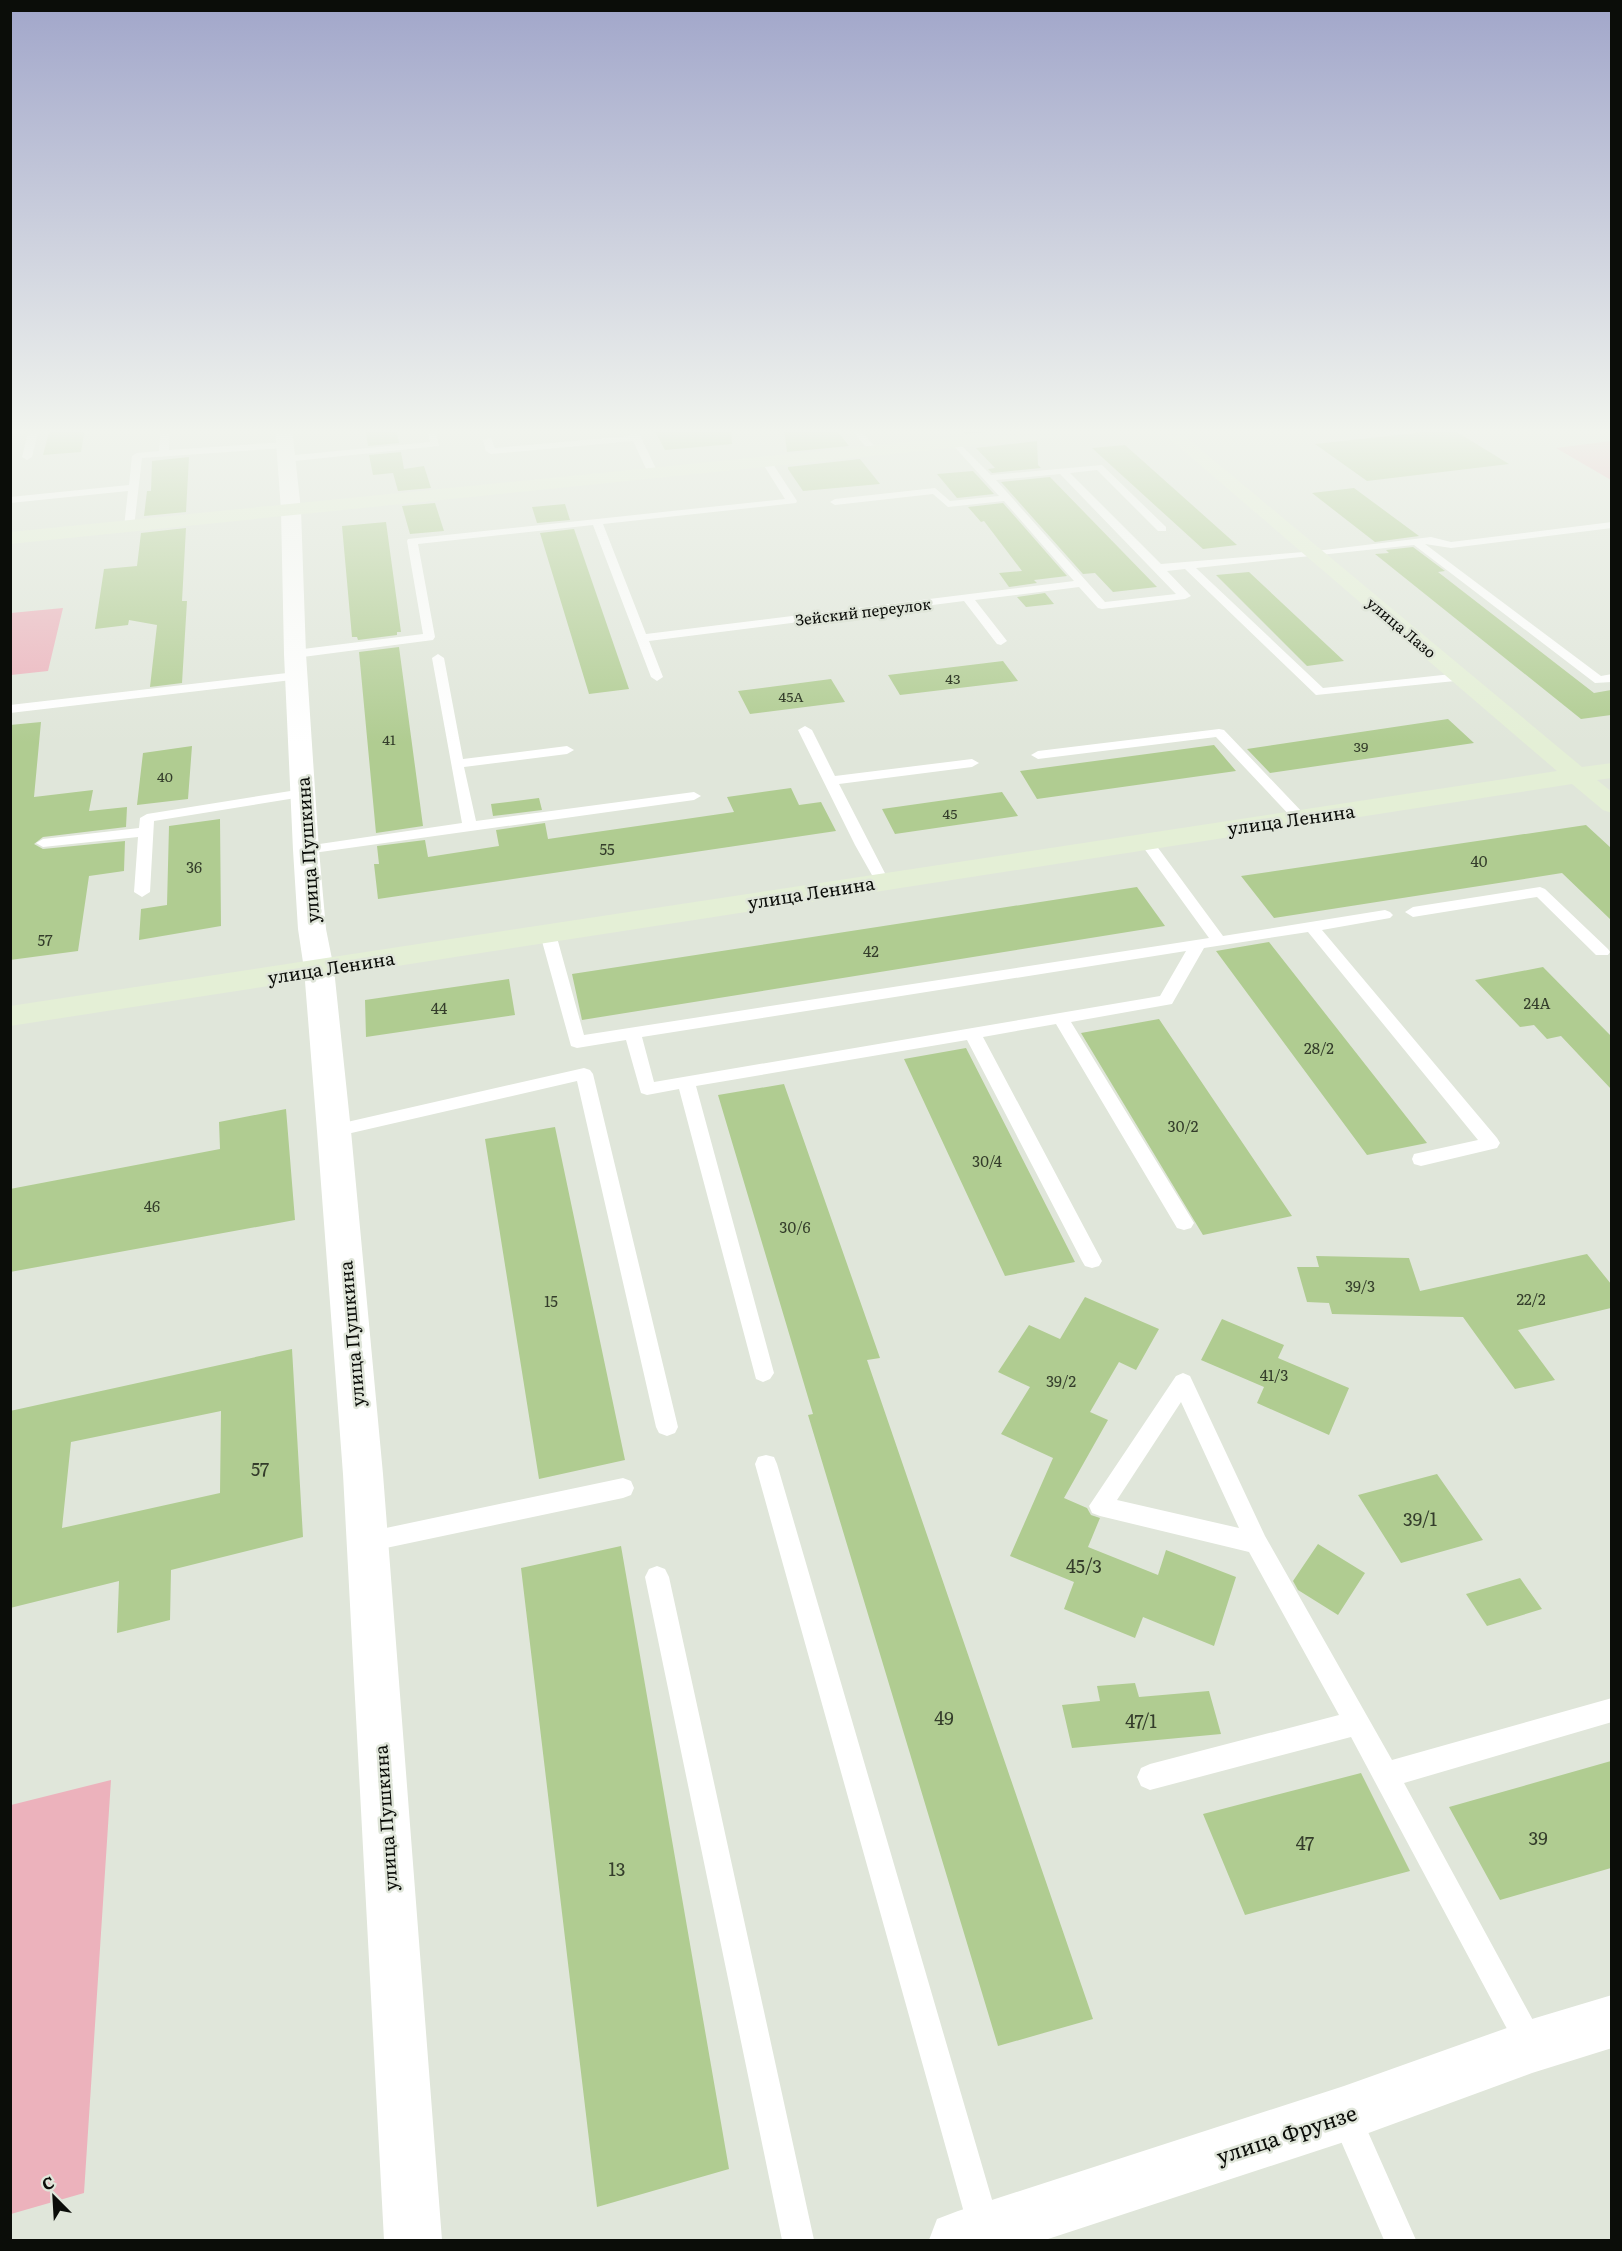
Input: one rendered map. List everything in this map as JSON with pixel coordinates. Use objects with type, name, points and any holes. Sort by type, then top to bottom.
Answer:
[{"type":"main road","points":[[10,538],[59,533]]},
{"type":"main road","name":"улица Лазо","points":[[1291,533],[1611,805]]},
{"type":"main road","name":"улица Ленина","points":[[10,1016],[1611,770]]},
{"type":"street","name":"улица Пушкина","points":[[292,533],[306,850],[312,929],[319,969],[334,1131],[368,1542],[413,2241]]},
{"type":"street","name":"улица Фрунзе","points":[[971,2236],[1344,2114],[1611,2020]]},
{"type":"lane","points":[[10,709],[296,665],[429,637],[412,541],[494,533]]},
{"type":"lane","points":[[601,533],[644,638],[657,677]]},
{"type":"lane","points":[[1038,533],[1102,606],[1185,596],[1124,533]]},
{"type":"lane","points":[[1158,568],[1316,554],[1431,540],[1451,545],[1547,533]]},
{"type":"lane","points":[[1416,542],[1599,680],[1611,678]]},
{"type":"lane","points":[[1187,565],[1320,692],[1461,676]]},
{"type":"lane","name":"Зейский переулок","points":[[644,638],[1083,583]]},
{"type":"lane","points":[[968,599],[1002,641]]},
{"type":"lane","points":[[438,658],[470,826]]},
{"type":"lane","points":[[805,730],[882,881]]},
{"type":"lane","points":[[1038,755],[1219,733],[1299,817]]},
{"type":"lane","points":[[457,765],[567,750]]},
{"type":"lane","points":[[831,781],[972,763]]},
{"type":"lane","points":[[142,892],[147,818],[303,793]]},
{"type":"lane","points":[[306,850],[694,796]]},
{"type":"lane","points":[[43,843],[146,832]]},
{"type":"lane","points":[[1145,840],[1220,942]]},
{"type":"lane","points":[[1413,912],[1540,892],[1608,954]]},
{"type":"lane","points":[[548,934],[577,1042],[1385,915]]},
{"type":"lane","points":[[1311,926],[1491,1143],[1420,1159]]},
{"type":"lane","points":[[633,1034],[647,1089],[1166,1000],[1197,946]]},
{"type":"lane","points":[[1062,1019],[1184,1223]]},
{"type":"lane","points":[[973,1034],[1092,1261]]},
{"type":"lane","points":[[334,1131],[584,1074],[667,1427]]},
{"type":"lane","points":[[686,1082],[763,1373]]},
{"type":"lane","points":[[1257,1543],[1100,1506],[1182,1382],[1257,1543],[1386,1775],[1532,2046]]},
{"type":"lane","points":[[766,1464],[971,2236]]},
{"type":"lane","points":[[368,1542],[623,1488]]},
{"type":"lane","points":[[657,1577],[798,2241]]},
{"type":"lane","points":[[1386,1775],[1611,1710]]},
{"type":"lane","points":[[1150,1776],[1357,1724]]},
{"type":"lane","points":[[1344,2114],[1400,2241]]},
{"type":"shaded area","points":[[63,608],[48,671],[11,675],[11,613]]},
{"type":"shaded area","points":[[111,1780],[84,2193],[11,2214],[11,1805]]},
{"type":"building","points":[[141,533],[186,533],[182,601],[187,601],[182,683],[150,687],[157,625],[129,620],[128,625],[95,629],[104,569],[137,566]]},
{"type":"building","points":[[343,533],[388,533],[401,632],[397,632],[397,635],[358,640],[357,637],[352,637]]},
{"type":"building","points":[[540,533],[575,533],[629,689],[589,694]]},
{"type":"building","points":[[993,533],[1029,533],[1067,576],[1034,580],[1037,583],[1009,587],[999,573],[1022,571]]},
{"type":"building","points":[[1046,533],[1105,533],[1157,587],[1113,592],[1095,573],[1083,574]]},
{"type":"building","points":[[1185,533],[1224,533],[1237,545],[1203,549]]},
{"type":"building","points":[[1363,533],[1415,533],[1419,536],[1375,542]]},
{"type":"building","points":[[1413,547],[1445,571],[1438,572],[1594,693],[1611,690],[1611,715],[1581,719],[1375,554],[1389,553],[1386,550]]},
{"type":"building","points":[[1249,572],[1344,661],[1307,666],[1216,575]]},
{"type":"building","points":[[1045,593],[1054,604],[1026,607],[1017,597]]},
{"type":"building","points":[[399,647],[423,826],[376,833],[359,652]]},
{"type":"building","points":[[1003,661],[1018,681],[900,695],[888,675]]},
{"type":"building","points":[[831,679],[845,702],[750,714],[738,691]]},
{"type":"building","points":[[1448,719],[1474,743],[1270,773],[1247,749]]},
{"type":"building","points":[[41,722],[34,797],[93,790],[89,811],[127,807],[126,827],[43,837],[34,844],[43,849],[125,841],[124,871],[89,876],[78,951],[10,960],[10,725]]},
{"type":"building","points":[[1214,745],[1236,771],[1037,799],[1020,771]]},
{"type":"building","points":[[192,746],[188,799],[137,805],[143,753]]},
{"type":"building","points":[[791,788],[799,805],[821,802],[836,831],[378,899],[374,864],[379,864],[377,846],[425,840],[428,857],[499,846],[496,830],[545,823],[548,839],[734,812],[727,797]]},
{"type":"building","points":[[1002,792],[1018,816],[895,834],[882,809]]},
{"type":"building","points":[[539,798],[542,810],[493,816],[491,804]]},
{"type":"building","points":[[220,819],[221,926],[139,940],[141,909],[167,905],[169,826]]},
{"type":"building","points":[[1586,825],[1611,848],[1611,920],[1562,873],[1274,918],[1241,876]]},
{"type":"building","points":[[1137,887],[1165,926],[582,1020],[572,974]]},
{"type":"building","points":[[1269,942],[1427,1143],[1367,1155],[1216,951]]},
{"type":"building","points":[[1543,967],[1611,1036],[1611,1089],[1561,1036],[1547,1039],[1534,1025],[1520,1027],[1475,980]]},
{"type":"building","points":[[509,979],[515,1015],[366,1037],[365,1000]]},
{"type":"building","points":[[1159,1019],[1292,1216],[1203,1235],[1081,1033]]},
{"type":"building","points":[[966,1048],[1075,1262],[1005,1276],[904,1059]]},
{"type":"building","points":[[784,1084],[880,1358],[867,1360],[1093,2019],[998,2046],[808,1415],[813,1414],[718,1095]]},
{"type":"building","points":[[286,1109],[295,1220],[10,1272],[10,1189],[220,1149],[219,1122]]},
{"type":"building","points":[[555,1127],[625,1460],[539,1479],[485,1139]]},
{"type":"building","points":[[1587,1254],[1611,1284],[1611,1308],[1518,1330],[1555,1380],[1515,1389],[1463,1317],[1332,1314],[1329,1303],[1307,1302],[1297,1267],[1319,1267],[1316,1256],[1409,1258],[1420,1291]]},
{"type":"building","points":[[1085,1297],[1159,1329],[1136,1370],[1119,1362],[1090,1412],[1108,1420],[1064,1498],[1087,1508],[1091,1515],[1100,1518],[1088,1547],[1158,1575],[1166,1550],[1236,1577],[1214,1646],[1143,1617],[1135,1638],[1064,1609],[1074,1582],[1010,1556],[1053,1458],[1001,1434],[1030,1387],[998,1372],[1029,1325],[1060,1339]]},
{"type":"building","points":[[1222,1319],[1284,1345],[1278,1358],[1349,1388],[1329,1435],[1257,1403],[1264,1387],[1201,1360]]},
{"type":"building","points":[[292,1349],[303,1537],[171,1570],[170,1620],[117,1633],[119,1581],[10,1608],[10,1411]],"holes":[[[221,1411],[220,1493],[62,1528],[71,1442]]]},
{"type":"building","points":[[1437,1474],[1483,1540],[1401,1563],[1358,1495]]},
{"type":"building","points":[[1318,1544],[1365,1573],[1338,1615],[1298,1590],[1293,1581]]},
{"type":"building","points":[[621,1546],[729,2169],[597,2207],[521,1568]]},
{"type":"building","points":[[1520,1578],[1542,1609],[1487,1626],[1466,1594]]},
{"type":"building","points":[[1135,1683],[1139,1697],[1209,1691],[1221,1734],[1072,1748],[1062,1705],[1100,1701],[1097,1686]]},
{"type":"building","points":[[1611,1761],[1611,1868],[1500,1900],[1449,1807]]},
{"type":"building","points":[[1361,1773],[1410,1871],[1245,1915],[1203,1814]]}]
